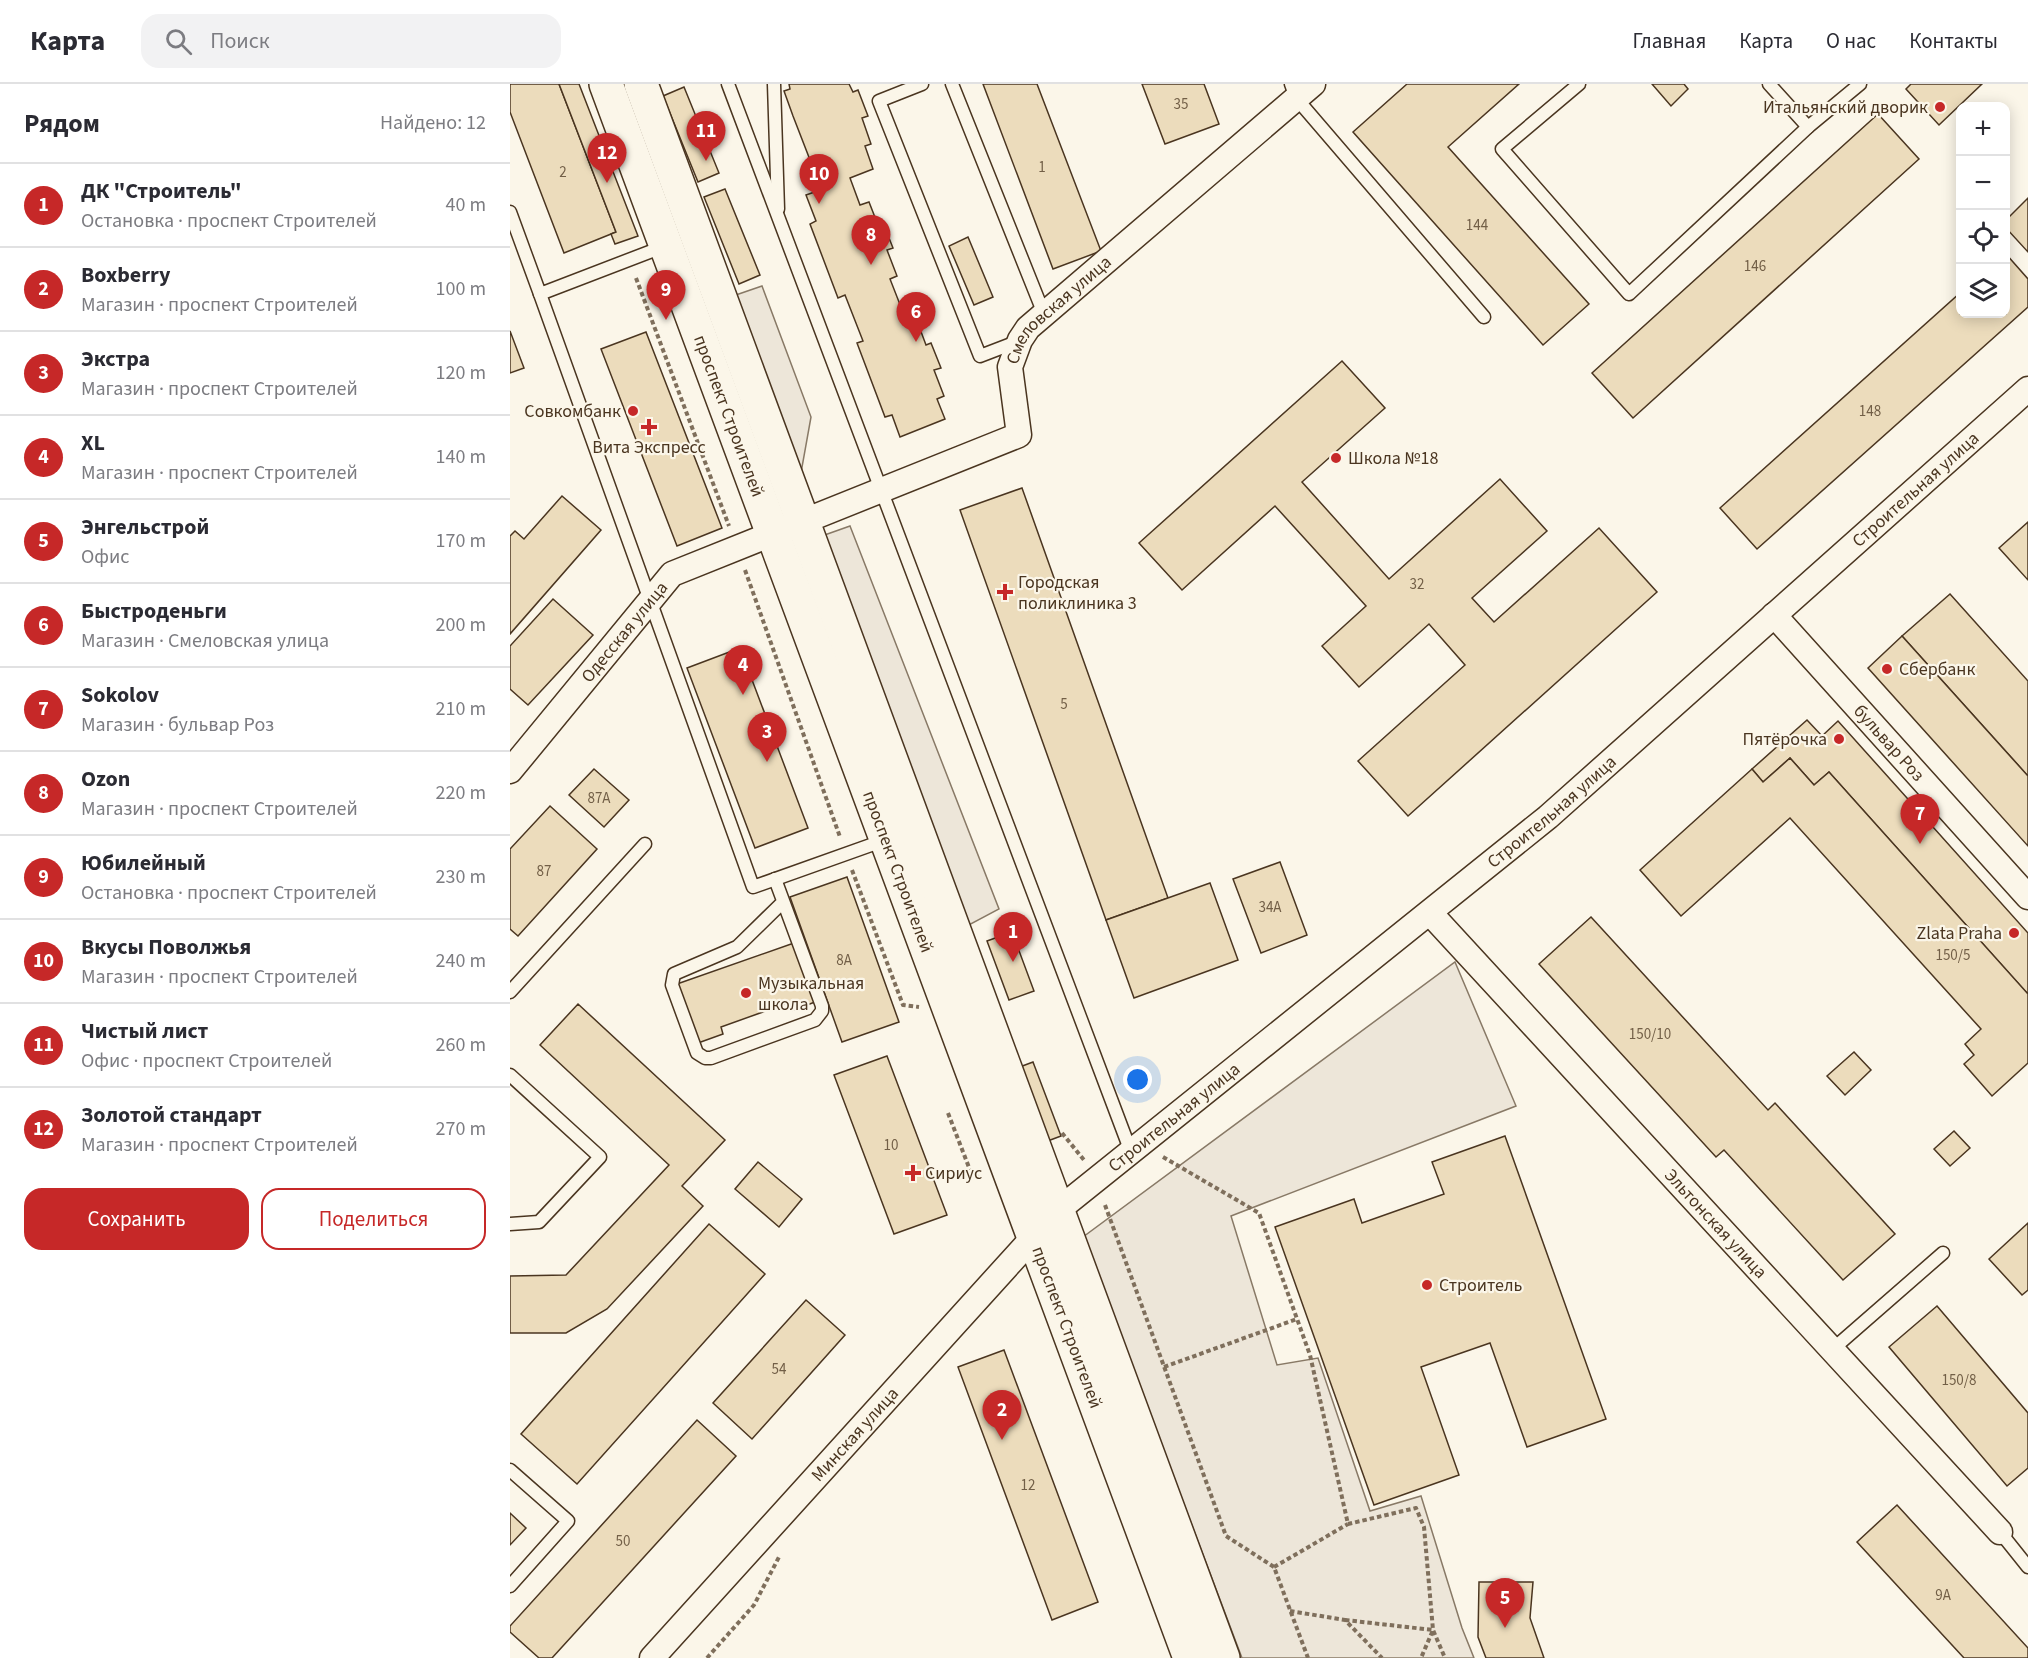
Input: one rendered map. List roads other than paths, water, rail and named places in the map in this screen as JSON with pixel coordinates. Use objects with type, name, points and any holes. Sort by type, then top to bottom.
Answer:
[{"type":"main road","name":"проспект Строителей","points":[[606,84],[1190,1658]]},
{"type":"main road","name":"проспект Строителей","points":[[641,84],[1223,1658]]},
{"type":"street","name":"Смеловская улица","points":[[802,521],[1019,435],[1010,367],[1020,340],[1028,328],[1300,89]]},
{"type":"street","name":"Строительная улица","points":[[1057,1211],[1556,810],[2028,389]]},
{"type":"street","name":"Одесская улица","points":[[510,771],[672,574],[802,521]]},
{"type":"street","name":"бульвар Роз","points":[[1774,615],[2028,897]]},
{"type":"street","name":"Эльтонская улица","points":[[1430,913],[2000,1532]]},
{"type":"street","name":"Минская улица","points":[[652,1658],[1057,1211]]},
{"type":"lane","points":[[728,84],[1131,1152]]},
{"type":"lane","points":[[774,84],[779,220]]},
{"type":"lane","points":[[922,84],[879,101],[980,356],[1020,340]]},
{"type":"lane","points":[[952,84],[1044,315]]},
{"type":"lane","points":[[1579,84],[1502,149],[1629,294],[1808,127],[1860,84]]},
{"type":"lane","points":[[1769,84],[1808,127]]},
{"type":"lane","points":[[1300,89],[1484,317]]},
{"type":"lane","points":[[510,212],[753,887],[886,839]]},
{"type":"lane","points":[[540,294],[666,246]]},
{"type":"lane","points":[[510,992],[645,844]]},
{"type":"lane","points":[[775,879],[822,1006],[819,1017],[711,1058],[700,1056],[672,985],[674,974],[737,946],[783,902]]},
{"type":"lane","points":[[510,1075],[600,1157],[539,1222],[510,1224]]},
{"type":"lane","points":[[1833,1349],[1942,1253]]},
{"type":"lane","points":[[510,1470],[568,1521],[510,1586]]},
{"type":"lane","points":[[2000,1532],[2028,1567]]},
{"type":"place","name":"Итальянский дворик","points":[[1940,107]]},
{"type":"place","name":"Чистый лист","points":[[706,161]]},
{"type":"place","name":"Золотой стандарт","points":[[607,183]]},
{"type":"place","name":"Вкусы Поволжья","points":[[819,204]]},
{"type":"place","name":"Ozon","points":[[871,265]]},
{"type":"place","name":"Юбилейный","points":[[666,320]]},
{"type":"place","name":"Быстроденьги","points":[[916,342]]},
{"type":"place","name":"Совкомбанк","points":[[633,411]]},
{"type":"place","name":"Вита Экспресс","points":[[649,427]]},
{"type":"place","name":"Школа №18","points":[[1336,458]]},
{"type":"place","name":"Городская поликлиника 3","points":[[1005,592]]},
{"type":"place","name":"Сбербанк","points":[[1887,669]]},
{"type":"place","name":"XL","points":[[743,695]]},
{"type":"place","name":"Пятёрочка","points":[[1839,739]]},
{"type":"place","name":"Экстра","points":[[767,762]]},
{"type":"place","name":"Sokolov","points":[[1920,844]]},
{"type":"place","name":"Zlata Praha","points":[[2014,933]]},
{"type":"place","name":"ДК \"Строитель\"","points":[[1013,962]]},
{"type":"place","name":"Музыкальная школа","points":[[746,993]]},
{"type":"place","name":"Сириус","points":[[913,1173]]},
{"type":"place","name":"Строитель","points":[[1427,1285]]},
{"type":"place","name":"Boxberry","points":[[1002,1440]]},
{"type":"place","name":"Энгельстрой","points":[[1505,1628]]}]
